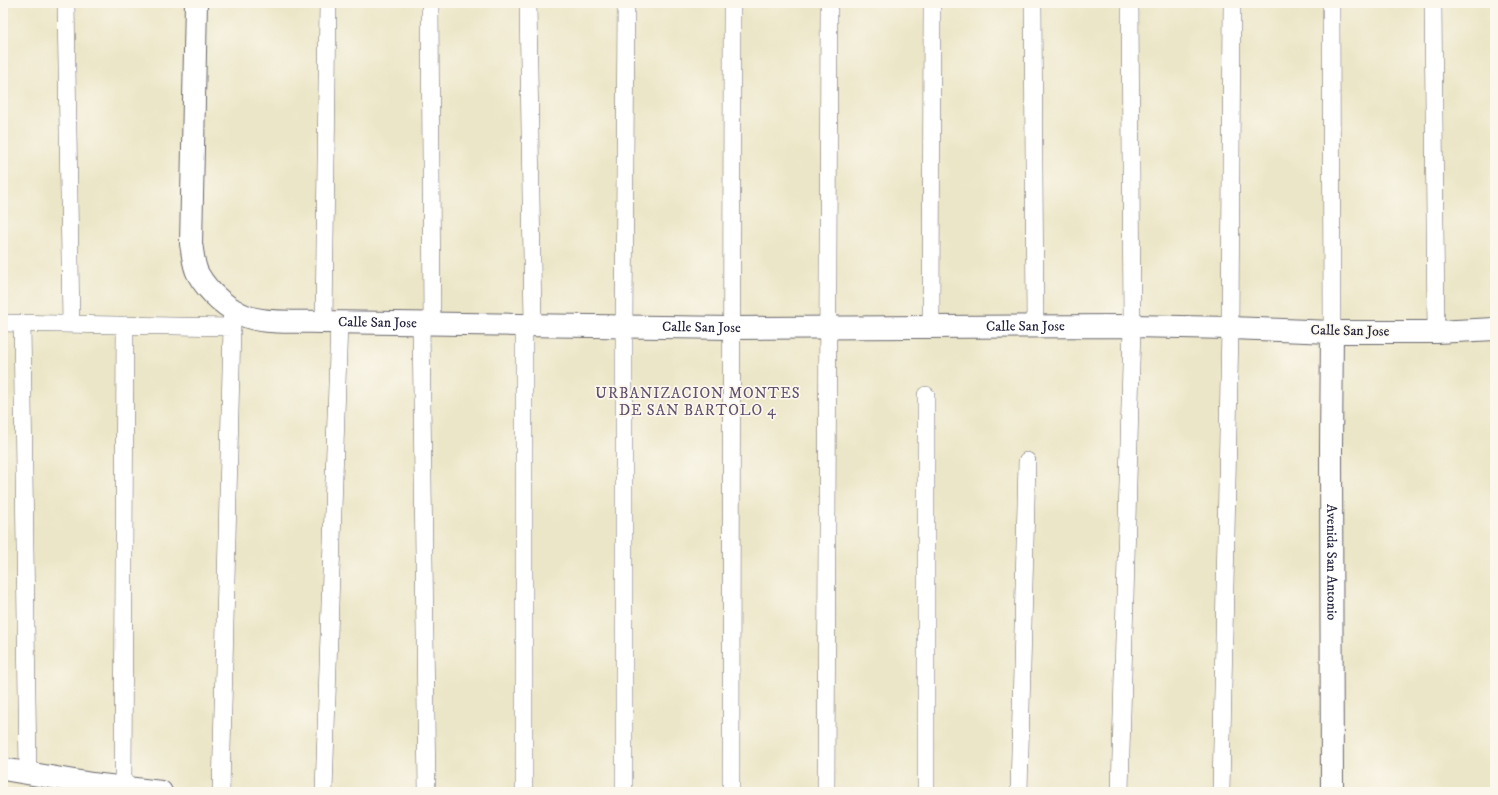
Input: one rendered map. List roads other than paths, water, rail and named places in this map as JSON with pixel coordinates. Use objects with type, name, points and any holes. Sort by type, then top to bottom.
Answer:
[{"type":"street","points":[[66,3],[71,324]]},
{"type":"street","name":"Calle San Jose","points":[[196,3],[191,244],[197,273],[231,318],[248,317],[267,320],[732,328],[1132,326],[1332,332],[1436,332],[1495,329]]},
{"type":"street","points":[[324,792],[332,321],[328,3]]},
{"type":"street","points":[[427,792],[427,323],[430,3]]},
{"type":"street","points":[[524,792],[528,324],[528,3]]},
{"type":"street","points":[[624,792],[626,3]]},
{"type":"street","points":[[731,792],[732,3]]},
{"type":"street","points":[[826,792],[829,3]]},
{"type":"street","points":[[931,327],[932,3]]},
{"type":"street","points":[[1033,3],[1035,327]]},
{"type":"street","points":[[1120,792],[1132,326],[1130,3]]},
{"type":"street","points":[[1221,792],[1230,328],[1232,3]]},
{"type":"street","points":[[1331,3],[1332,332]]},
{"type":"street","points":[[1433,3],[1436,332]]},
{"type":"street","points":[[3,322],[125,325],[231,318],[221,792]]},
{"type":"street","points":[[22,323],[28,773]]},
{"type":"street","points":[[123,790],[125,325]]},
{"type":"street","name":"Avenida San Antonio","points":[[1332,332],[1332,792]]},
{"type":"street","points":[[926,396],[926,792]]},
{"type":"street","points":[[1019,792],[1027,461]]},
{"type":"street","points":[[3,768],[123,790],[161,792]]},
{"type":"district","name":"URBANIZACION MONTES DE SAN BARTOLO 4","points":[[698,402]]}]
